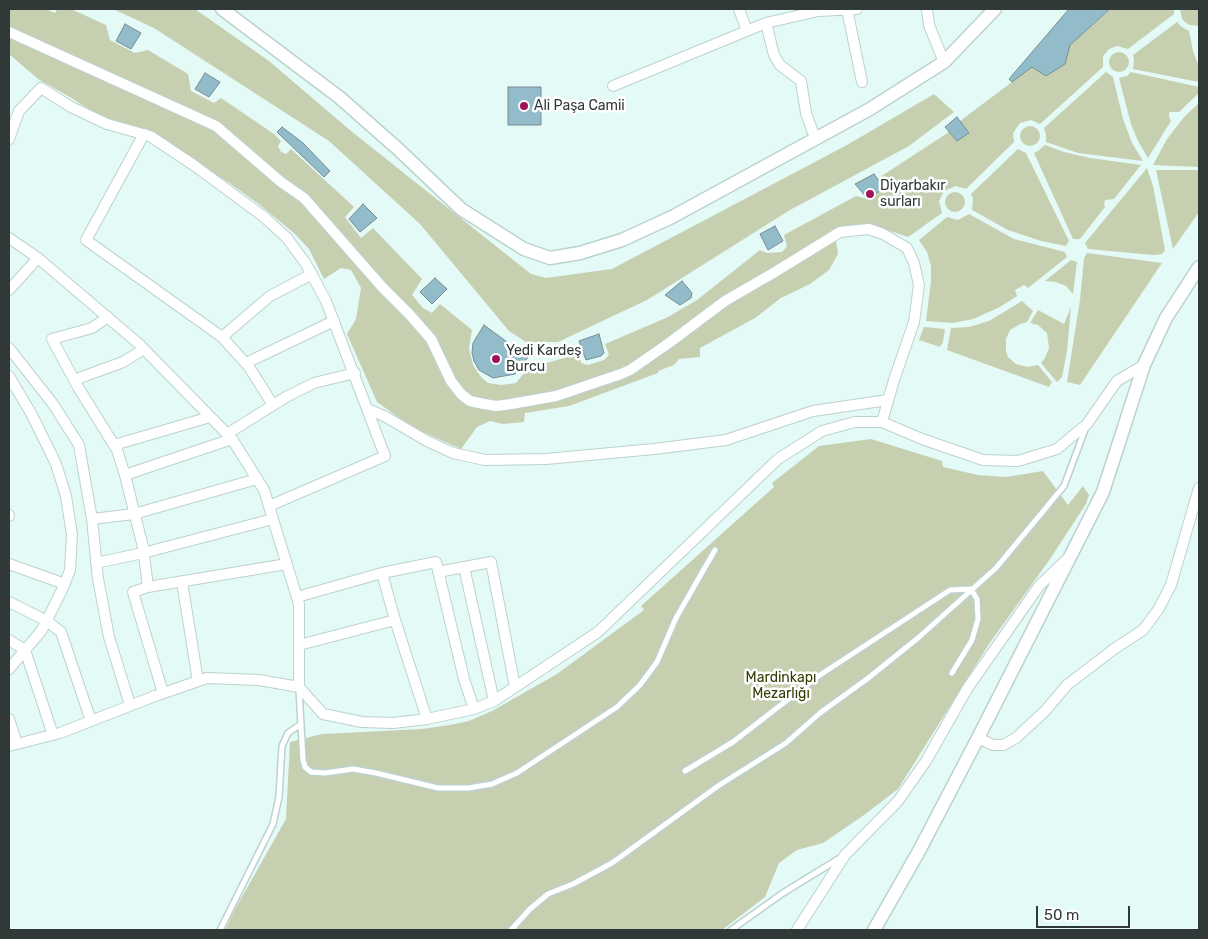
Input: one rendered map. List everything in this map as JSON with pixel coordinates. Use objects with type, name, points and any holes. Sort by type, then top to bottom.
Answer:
[{"type":"street","points":[[222,9],[339,98],[398,149],[461,209],[524,249],[550,258],[580,254],[622,240],[672,217],[870,109],[944,62],[995,9]]},
{"type":"street","points":[[739,9],[748,31]]},
{"type":"street","points":[[848,9],[862,82]]},
{"type":"street","points":[[613,86],[766,23],[818,11],[857,9]]},
{"type":"street","points":[[927,9],[929,25],[944,62]]},
{"type":"street","points":[[766,23],[774,56],[780,65],[801,81],[806,113],[815,138]]},
{"type":"street","points":[[9,32],[216,126],[281,182],[304,198],[383,288],[431,339],[451,382],[470,401],[496,406],[512,404],[556,396],[621,374],[657,352],[725,301],[840,232],[859,228],[870,229],[883,234],[907,248],[917,272],[918,285],[914,322],[882,422]]},
{"type":"street","points":[[9,139],[19,111],[41,88],[71,107],[107,124],[144,134],[195,166],[264,217],[287,238],[312,274],[334,321],[385,456],[269,506]]},
{"type":"street","points":[[144,134],[86,240],[222,337],[246,364],[273,405]]},
{"type":"street","points":[[9,238],[38,258],[144,349],[229,436],[257,479],[264,490],[299,604],[299,687]]},
{"type":"street","points":[[9,290],[38,258]]},
{"type":"street","points":[[874,930],[919,851],[1103,492],[1144,365],[1166,318],[1199,267]]},
{"type":"street","points":[[222,337],[270,296],[312,274]]},
{"type":"street","points":[[108,317],[92,328],[52,340],[114,445],[125,475],[144,553],[148,587]]},
{"type":"street","points":[[246,364],[334,321]]},
{"type":"street","points":[[9,348],[53,404],[79,445],[92,519],[98,579],[109,637],[130,706]]},
{"type":"street","points":[[74,380],[123,362],[144,349]]},
{"type":"street","points":[[9,719],[13,745],[53,735],[207,678],[259,680],[299,687],[323,714],[362,722],[394,723],[427,719],[474,709],[494,701],[598,632],[778,458],[822,431],[855,422],[882,422],[922,439],[983,460],[1018,461],[1057,449],[1087,424],[1117,382],[1144,365]]},
{"type":"street","points":[[125,475],[229,436],[273,405],[314,383],[354,373]]},
{"type":"street","points":[[9,376],[56,464],[66,496],[72,535],[70,570],[64,584],[42,630],[9,669]]},
{"type":"street","points":[[9,388],[23,400]]},
{"type":"street","points":[[368,409],[452,453],[485,460],[546,459],[654,450],[726,440],[814,411],[888,400]]},
{"type":"street","points":[[114,445],[210,417]]},
{"type":"street","points":[[92,519],[134,514],[257,479]]},
{"type":"street","points":[[978,738],[993,745],[1003,745],[1016,738],[1045,711],[1067,685],[1114,648],[1143,630],[1158,610],[1171,585],[1199,488]]},
{"type":"street","points":[[96,563],[144,553],[273,520]]},
{"type":"street","points":[[797,930],[845,856],[898,801],[926,761],[967,689],[1039,586],[1072,554]]},
{"type":"street","points":[[297,597],[382,573],[436,562],[464,678],[474,709]]},
{"type":"street","points":[[438,572],[491,562],[515,687]]},
{"type":"street","points":[[9,564],[64,584]]},
{"type":"street","points":[[164,693],[133,592],[148,587],[287,564]]},
{"type":"street","points":[[464,567],[494,701]]},
{"type":"street","points":[[382,573],[427,719]]},
{"type":"street","points":[[182,582],[198,681]]},
{"type":"street","points":[[9,602],[47,620],[61,632],[91,721]]},
{"type":"street","points":[[299,645],[395,620]]},
{"type":"street","points":[[9,640],[25,650],[53,735]]},
{"type":"lane","points":[[511,930],[530,909],[548,894],[572,884],[612,862],[718,786],[786,743],[820,713],[867,679],[918,638],[996,568],[1064,486],[1087,424]]},
{"type":"lane","points":[[299,687],[303,760],[305,767],[310,772],[325,773],[353,770],[376,773],[438,788],[469,788],[492,784],[516,773],[617,707],[640,685],[657,662],[676,618],[715,550]]},
{"type":"lane","points":[[952,673],[972,640],[978,619],[978,599],[971,589]]},
{"type":"lane","points":[[685,771],[733,742],[817,677],[950,590],[971,589]]},
{"type":"lane","points":[[220,930],[227,913],[269,835],[277,812],[282,746],[288,733],[301,724]]},
{"type":"lane","points":[[731,930],[783,893],[845,856]]},
{"type":"green space","points":[[9,9],[45,9],[55,13],[57,9],[71,9],[106,25],[110,40],[135,53],[148,50],[188,74],[191,91],[214,103],[221,98],[274,134],[281,141],[278,146],[281,152],[286,154],[291,149],[354,207],[345,217],[361,238],[373,228],[422,279],[412,295],[423,308],[432,313],[440,304],[472,330],[469,348],[473,365],[481,377],[488,383],[501,385],[516,383],[528,368],[579,354],[581,363],[588,365],[604,360],[609,355],[605,344],[668,317],[697,300],[760,250],[767,253],[782,252],[787,246],[784,235],[856,196],[868,199],[884,189],[877,179],[949,132],[957,141],[969,133],[960,121],[1032,67],[1046,76],[1065,64],[1070,45],[1111,9],[1174,9],[1174,14],[1128,49],[1117,46],[1109,49],[1103,56],[1103,67],[1040,124],[1031,120],[1020,123],[1013,133],[1014,142],[966,189],[956,186],[944,191],[939,201],[942,213],[908,237],[862,225],[834,229],[838,254],[829,270],[810,284],[781,298],[755,318],[700,348],[700,357],[679,359],[674,365],[658,371],[658,373],[569,406],[525,413],[524,422],[503,424],[490,421],[477,427],[461,449],[412,427],[377,402],[347,334],[356,319],[361,288],[351,270],[341,268],[324,279],[309,249],[295,234],[228,182],[196,163],[175,146],[134,127],[100,116],[38,79],[9,54]]},
{"type":"green space","points":[[113,9],[195,9],[269,61],[351,131],[531,274],[546,278],[612,269],[847,145],[934,94],[954,112],[909,146],[790,210],[647,300],[558,342],[526,342],[509,331],[420,224],[329,141],[154,28]]},
{"type":"green space","points":[[1180,9],[1199,9],[1199,26],[1186,23],[1182,19]]},
{"type":"green space","points":[[1177,22],[1189,31],[1199,67],[1199,82],[1133,69],[1133,55]]},
{"type":"green space","points":[[1119,52],[1126,55],[1129,62],[1126,69],[1119,72],[1112,69],[1109,62],[1112,55]]},
{"type":"green space","points":[[1106,72],[1113,77],[1123,119],[1132,143],[1143,161],[1078,153],[1046,142],[1044,128]]},
{"type":"green space","points":[[1131,72],[1199,87],[1199,93],[1179,112],[1169,112],[1171,121],[1148,158],[1131,124],[1119,78],[1127,76]]},
{"type":"green space","points":[[1199,103],[1199,167],[1153,165],[1167,139],[1185,116]]},
{"type":"green space","points":[[1030,126],[1037,129],[1040,136],[1037,143],[1030,146],[1023,143],[1020,136],[1023,129]]},
{"type":"green space","points":[[1045,145],[1090,158],[1141,165],[1114,199],[1105,200],[1105,207],[1080,239],[1073,239],[1034,153]]},
{"type":"green space","points":[[1018,149],[1026,153],[1069,241],[1066,246],[1041,241],[1008,230],[972,210],[973,199],[971,194]]},
{"type":"green space","points":[[1147,168],[1153,186],[1165,250],[1162,254],[1153,255],[1088,249],[1085,243]]},
{"type":"green space","points":[[1156,170],[1199,170],[1199,212],[1173,249]]},
{"type":"green space","points":[[955,192],[962,195],[965,202],[962,209],[955,212],[948,209],[945,202],[948,195]]},
{"type":"green space","points":[[969,214],[1014,239],[1065,252],[1067,257],[1028,288],[1024,285],[1015,290],[1017,296],[1000,307],[973,319],[953,323],[926,321],[931,266],[927,252],[919,240],[947,217],[958,220]]},
{"type":"green space","points":[[1087,253],[1162,263],[1080,385],[1067,382],[1080,300],[1084,258]]},
{"type":"green space","points":[[1071,260],[1077,262],[1073,294],[1066,286],[1056,282],[1045,281]]},
{"type":"green space","points":[[1022,301],[1033,311],[1027,322],[1010,330],[1006,339],[1006,351],[1008,357],[1016,364],[1027,367],[1038,365],[1052,382],[1049,387],[947,350],[951,328],[969,327],[989,321]]},
{"type":"green space","points":[[1071,307],[1067,351],[1062,377],[1057,382],[1041,363],[1049,348],[1047,333],[1038,325],[1030,323],[1038,310],[1064,324]]},
{"type":"green space","points":[[924,327],[945,329],[943,342],[940,347],[919,340]]},
{"type":"green space","name":"Mardinkapı Mezarlığı","points":[[871,439],[942,461],[943,467],[978,475],[1006,477],[1043,471],[1068,505],[1083,486],[1089,495],[1086,504],[1050,559],[989,644],[898,789],[823,843],[797,850],[779,863],[765,897],[722,930],[225,930],[286,819],[290,742],[322,734],[422,729],[450,725],[469,721],[492,711],[557,674],[644,610],[641,606],[774,487],[772,483],[819,446]]},
{"type":"building","points":[[1069,9],[1110,9],[1070,45],[1065,64],[1046,76],[1032,67],[1012,82],[1009,79]]},
{"type":"building","points":[[125,24],[141,33],[131,49],[116,41]]},
{"type":"building","points":[[205,73],[220,82],[209,97],[195,89]]},
{"type":"building","name":"Ali Paşa Camii","points":[[508,87],[541,87],[541,125],[508,125]]},
{"type":"building","points":[[957,117],[969,133],[957,141],[945,127]]},
{"type":"building","points":[[282,127],[303,143],[330,171],[324,177],[277,132]]},
{"type":"building","points":[[874,174],[884,188],[868,199],[855,184]]},
{"type":"building","points":[[363,204],[377,218],[360,232],[349,219]]},
{"type":"building","points":[[775,226],[783,241],[768,250],[760,234]]},
{"type":"building","points":[[435,278],[447,289],[432,304],[420,292]]},
{"type":"building","points":[[682,281],[692,293],[691,298],[680,305],[665,295]]},
{"type":"building","points":[[484,325],[518,350],[532,352],[515,374],[493,378],[479,370],[472,353],[473,343]]},
{"type":"building","points":[[599,334],[604,353],[601,356],[586,360],[579,341]]},
{"type":"place","name":"Ali Paşa Camii","points":[[524,106]]},
{"type":"place","name":"Diyarbakır surları","points":[[870,194]]},
{"type":"place","name":"Yedi Kardeş Burcu","points":[[496,359]]}]
